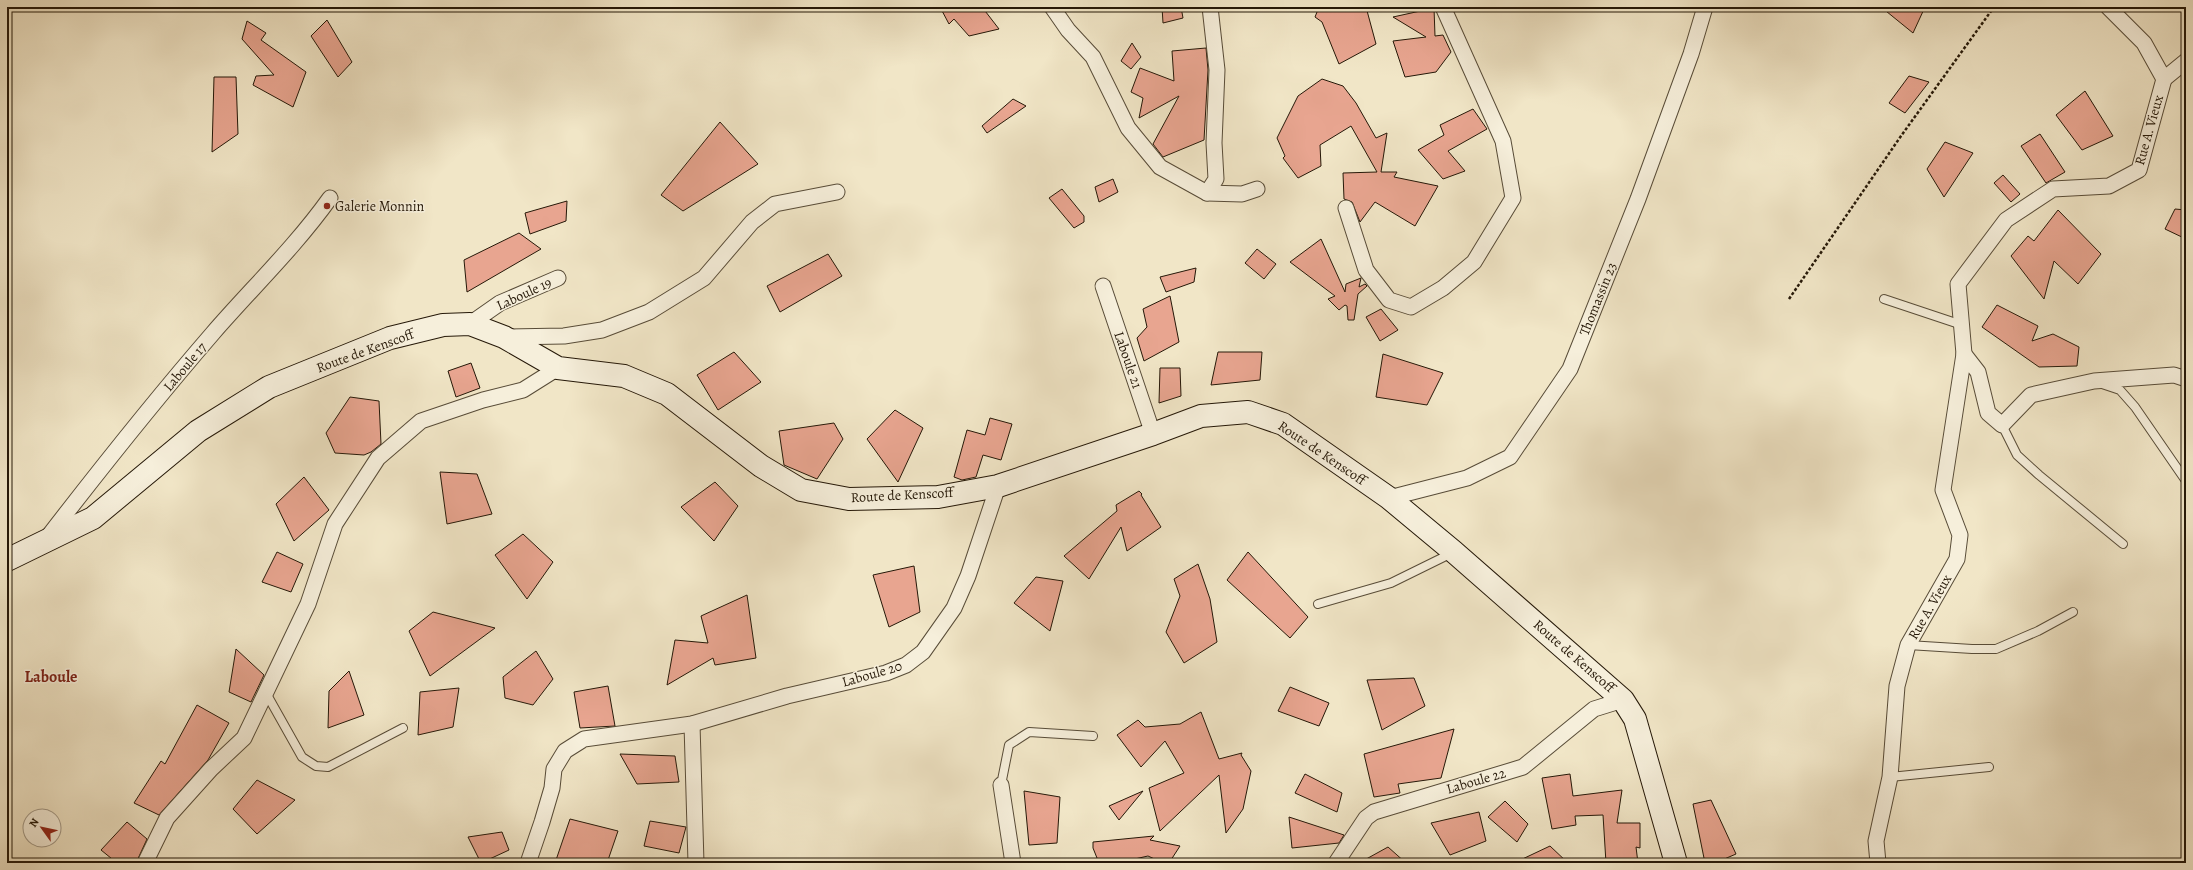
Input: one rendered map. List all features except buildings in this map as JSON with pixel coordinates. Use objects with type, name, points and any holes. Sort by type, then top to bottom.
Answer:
[{"type":"main road","name":"Route de Kenscoff","points":[[7,560],[45,540],[93,518],[198,431],[269,387],[390,338],[443,325],[470,324],[504,337],[558,368],[624,376],[667,394],[761,466],[801,490],[856,498],[938,497],[998,486],[1153,434],[1201,416],[1248,412],[1283,424],[1389,498],[1608,684],[1623,700],[1635,719],[1676,863]]},
{"type":"street","points":[[1052,7],[1068,30],[1093,57],[1128,128],[1160,167],[1207,193],[1242,194],[1257,188]]},
{"type":"street","points":[[1207,193],[1216,179],[1214,143],[1217,70],[1210,7]]},
{"type":"street","points":[[1346,208],[1366,270],[1389,300],[1411,307],[1444,288],[1474,262],[1513,198],[1504,141],[1443,7]]},
{"type":"street","name":"Thomassin 23","points":[[1389,498],[1467,478],[1510,457],[1570,369],[1638,199],[1690,54],[1705,7]]},
{"type":"street","name":"Rue A. Vieux","points":[[1878,863],[1876,841],[1890,777],[1897,686],[1908,645],[1957,560],[1960,535],[1943,490],[1964,354],[1958,284],[2006,220],[2052,189],[2109,186],[2139,170],[2164,78],[2144,43],[2108,7]]},
{"type":"street","points":[[2164,78],[2186,61]]},
{"type":"street","points":[[504,337],[564,336],[602,330],[649,312],[704,278],[752,222],[775,204],[837,192]]},
{"type":"street","name":"Laboule 17","points":[[45,540],[127,435],[214,332],[306,231],[330,198]]},
{"type":"street","name":"Laboule 19","points":[[470,324],[500,303],[558,278]]},
{"type":"street","name":"Laboule 21","points":[[1103,286],[1153,434]]},
{"type":"street","points":[[1964,354],[1978,372],[1988,413],[2002,425],[2032,395],[2094,381],[2174,375],[2186,380]]},
{"type":"street","points":[[145,863],[167,818],[211,769],[244,738],[308,604],[335,524],[378,458],[421,420],[482,400],[524,390],[558,368]]},
{"type":"street","name":"Laboule 20","points":[[528,863],[552,788],[554,769],[565,751],[584,739],[692,724],[787,696],[886,673],[906,665],[923,652],[954,608],[968,576],[998,486]]},
{"type":"street","name":"Laboule 22","points":[[1336,863],[1366,818],[1374,812],[1523,767],[1594,709],[1623,700]]},
{"type":"street","points":[[692,724],[696,863]]},
{"type":"street","points":[[1001,785],[1013,863]]},
{"type":"lane","points":[[1884,299],[1962,325]]},
{"type":"lane","points":[[2094,381],[2120,390],[2135,407],[2186,481]]},
{"type":"lane","points":[[2002,425],[2017,455],[2123,544]]},
{"type":"lane","points":[[1318,604],[1391,583],[1454,552]]},
{"type":"lane","points":[[1908,645],[1996,649],[2038,631],[2073,612]]},
{"type":"lane","points":[[266,693],[302,757],[316,766],[328,767],[403,728]]},
{"type":"lane","points":[[1001,785],[1009,745],[1029,732],[1094,736]]},
{"type":"lane","points":[[1890,777],[1989,767]]},
{"type":"path","points":[[1789,299],[1901,136],[1994,7]]},
{"type":"place","name":"Galerie Monnin","points":[[327,206]]},
{"type":"district","name":"Laboule","points":[[51,677]]}]
